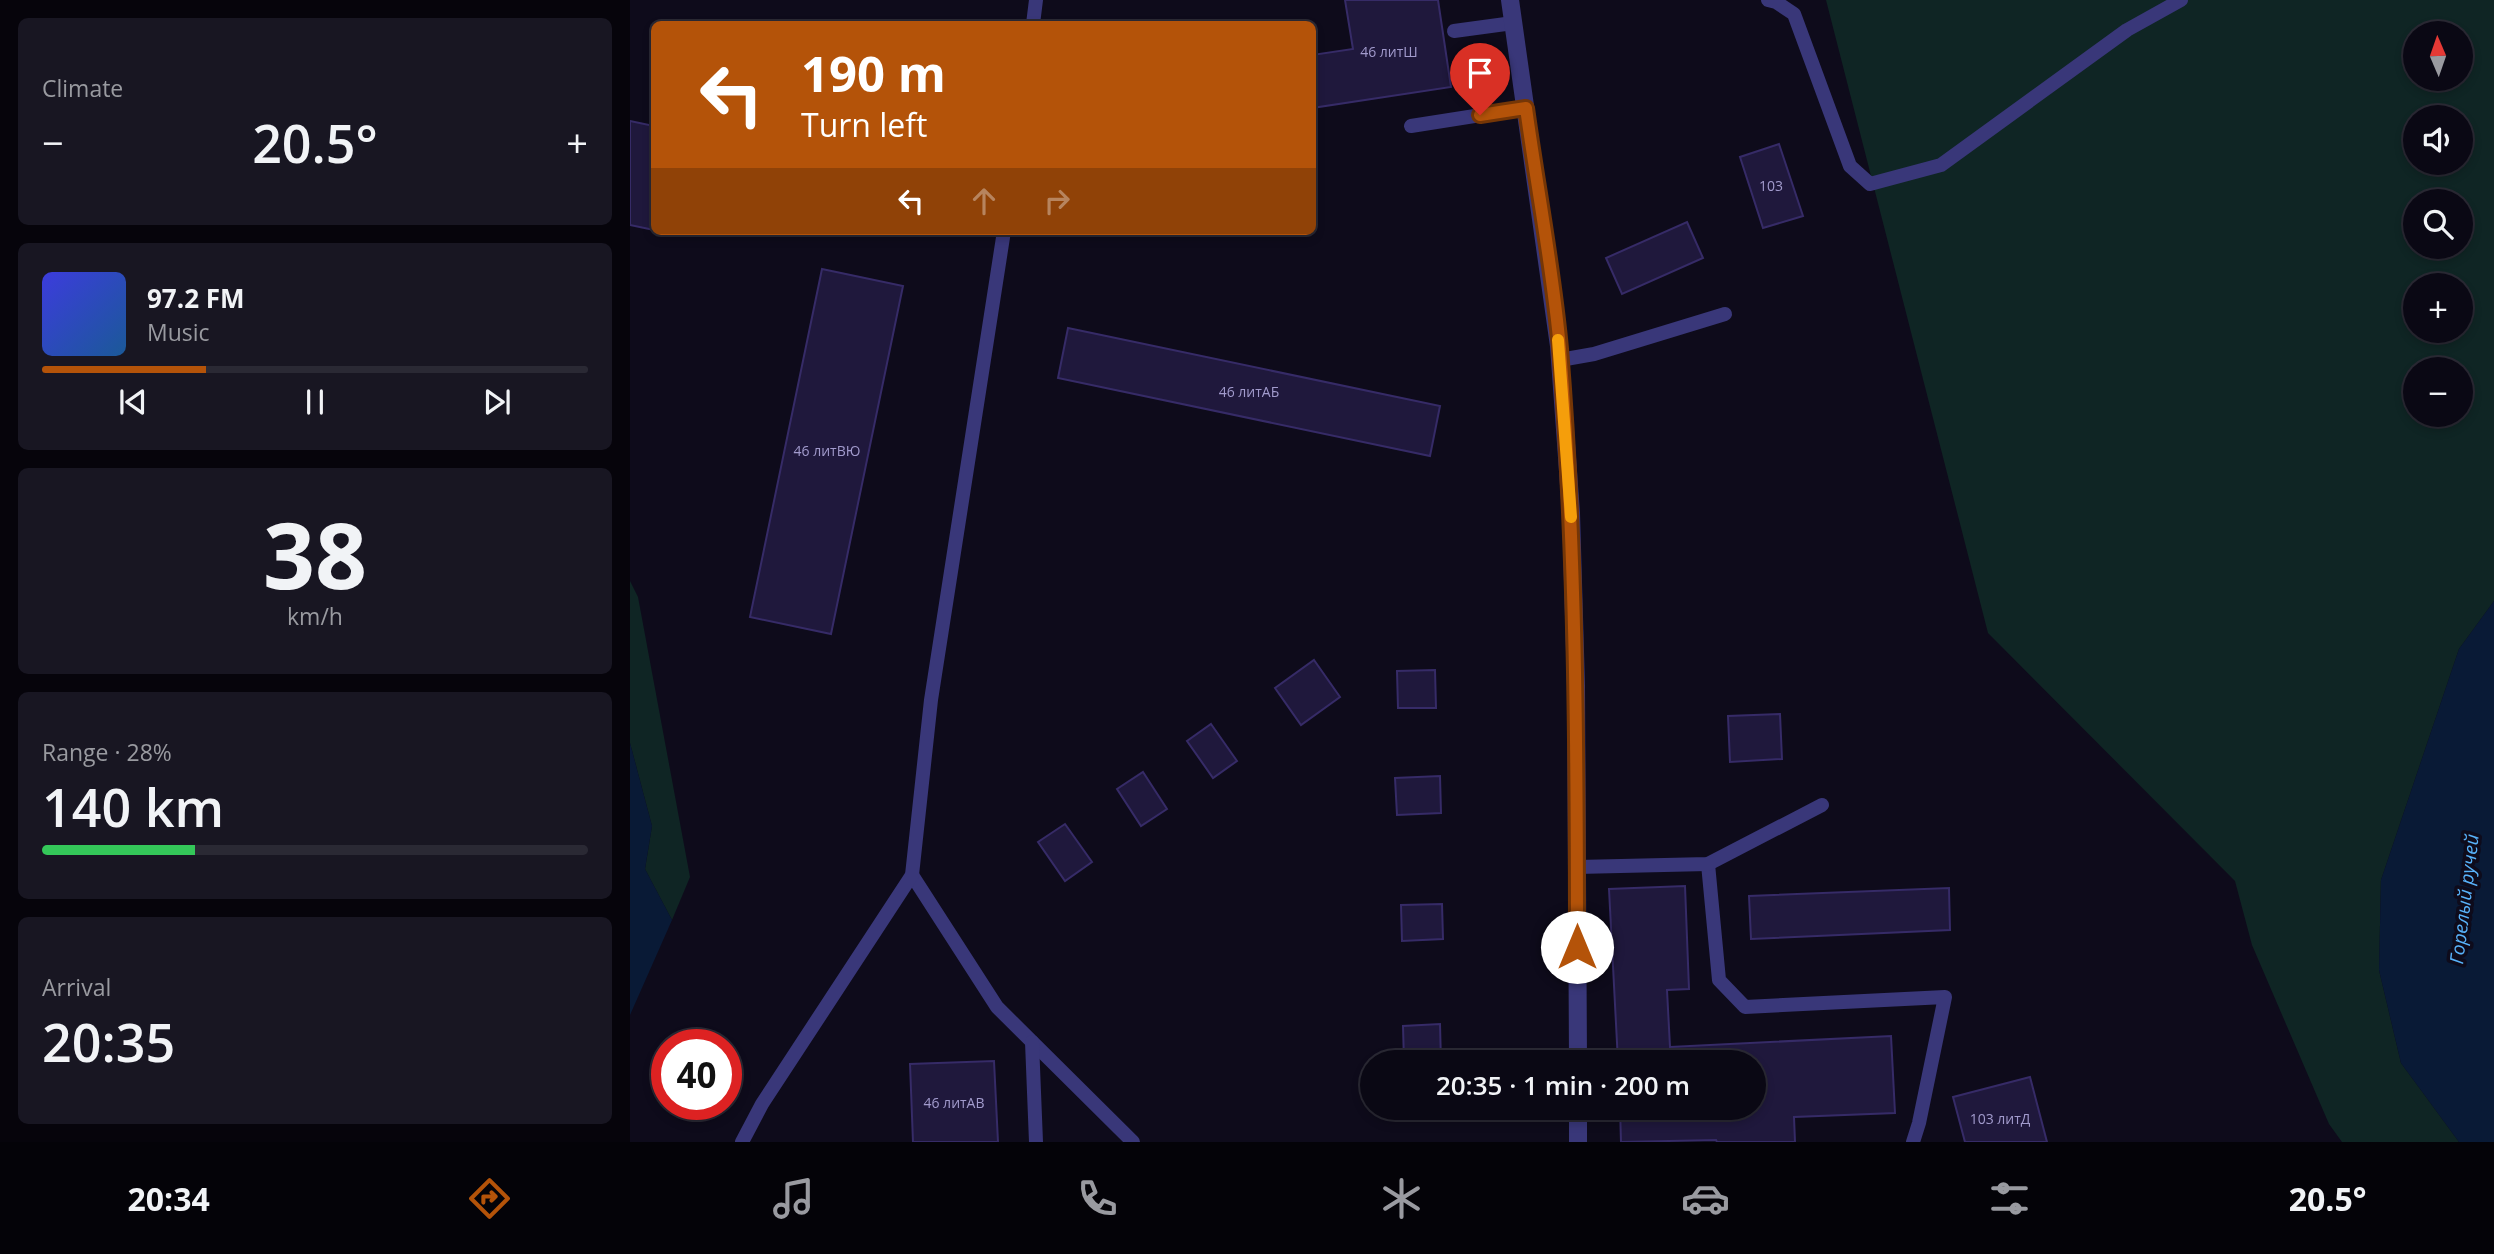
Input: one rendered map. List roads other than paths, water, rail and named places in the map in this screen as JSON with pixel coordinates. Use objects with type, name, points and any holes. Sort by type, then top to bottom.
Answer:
[{"type":"street","points":[[1510,0],[1560,360],[1571,526],[1576,685],[1577,1050]]},
{"type":"street","points":[[1578,1120],[1578,1142]]},
{"type":"lane","points":[[1032,21],[1036,0]]},
{"type":"lane","points":[[1768,0],[1794,14],[1850,166],[1870,184],[1941,165],[2127,30],[2181,0]]},
{"type":"lane","points":[[1454,31],[1513,23]]},
{"type":"lane","points":[[1411,126],[1526,108]]},
{"type":"lane","points":[[742,1142],[762,1104],[912,875],[931,699],[1002,235]]},
{"type":"lane","points":[[1560,360],[1594,354],[1725,314]]},
{"type":"lane","points":[[1577,867],[1708,864],[1822,805]]},
{"type":"lane","points":[[1708,864],[1719,980],[1745,1007],[1945,997],[1913,1142]]},
{"type":"lane","points":[[912,875],[997,1007],[1133,1142]]},
{"type":"lane","points":[[1032,1042],[1036,1142]]},
{"type":"water","name":"Горелый ручей","points":[[2494,601],[2494,1142],[2459,1142],[2401,1063],[2379,970],[2381,880],[2459,649]]},
{"type":"water","points":[[630,743],[652,826],[645,869],[672,920],[630,1015]]}]
